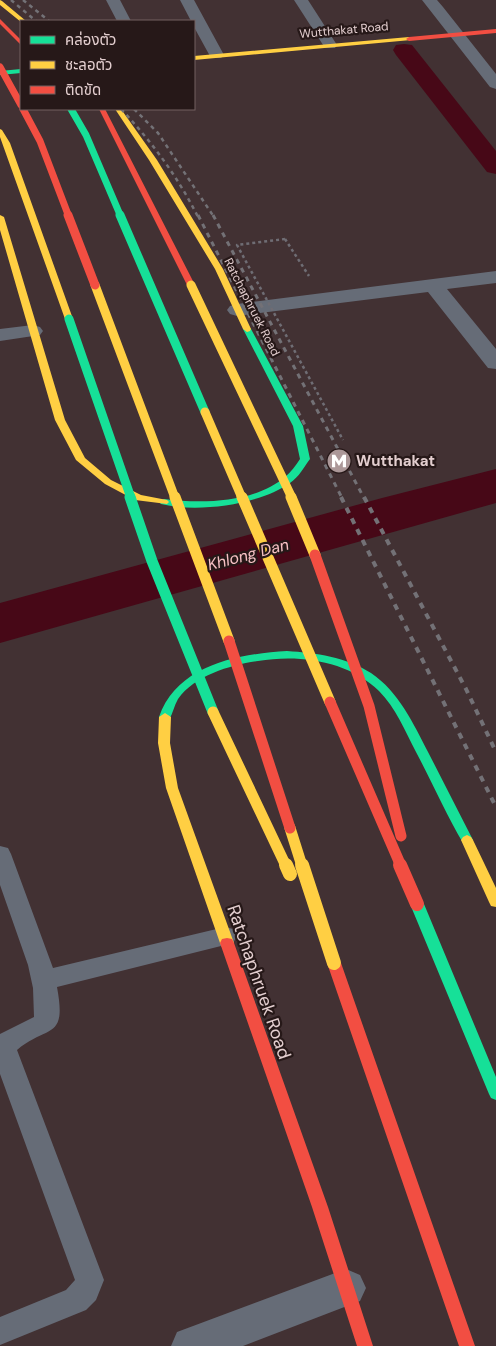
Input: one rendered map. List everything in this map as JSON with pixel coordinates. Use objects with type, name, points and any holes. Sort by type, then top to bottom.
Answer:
[{"type":"main road","points":[[0,2],[22,20]]},
{"type":"main road","points":[[0,21],[20,42]]},
{"type":"main road","name":"Wutthakat Road","points":[[195,58],[496,31]]},
{"type":"main road","points":[[0,67],[20,103]]},
{"type":"main road","points":[[0,73],[20,71]]},
{"type":"main road","points":[[0,82],[20,80]]},
{"type":"main road","points":[[24,110],[40,141],[221,618],[334,963],[467,1346]]},
{"type":"main road","points":[[72,110],[86,135],[417,904],[496,1094]]},
{"type":"main road","points":[[102,110],[190,285],[294,503],[350,649],[369,706],[417,904]]},
{"type":"main road","name":"Ratchaphruek Road","points":[[0,216],[60,420],[81,460],[108,482],[138,498],[181,505],[226,501],[264,493],[288,480],[305,459],[298,426],[237,310],[219,269],[152,160],[119,110]]},
{"type":"main road","points":[[0,132],[14,163],[144,540],[182,640],[232,756],[334,963]]},
{"type":"main road","name":"Ratchaphruek Road","points":[[365,1346],[172,788],[162,731],[172,699],[191,680],[212,669],[258,656],[302,654],[330,660],[374,681],[400,712],[463,830],[496,902]]},
{"type":"street","points":[[113,0],[123,20]]},
{"type":"street","points":[[187,0],[216,55]]},
{"type":"street","points":[[301,0],[330,45]]},
{"type":"street","points":[[429,0],[496,84]]},
{"type":"street","points":[[471,54],[488,53]]},
{"type":"street","points":[[237,310],[496,276]]},
{"type":"street","points":[[432,284],[496,363]]},
{"type":"street","points":[[0,335],[33,331]]},
{"type":"street","points":[[191,1346],[346,1288]]},
{"type":"lane","points":[[0,854],[44,980],[49,1000],[46,1022],[28,1033],[7,1042],[3,1048],[88,1270],[89,1285],[85,1294],[76,1300],[0,1331]]},
{"type":"lane","points":[[44,980],[224,936]]},
{"type":"path","points":[[311,279],[285,239],[237,245],[343,440]]},
{"type":"waterway","points":[[404,50],[496,167]]},
{"type":"waterway","name":"Khlong Dan","points":[[0,623],[402,510],[496,486]]},
{"type":"railway","points":[[11,0],[35,20]]},
{"type":"railway","points":[[23,0],[48,20]]},
{"type":"railway","points":[[122,110],[164,160],[198,217]]},
{"type":"railway","points":[[135,110],[158,133],[214,217]]},
{"type":"railway","points":[[198,215],[342,498]]},
{"type":"railway","points":[[213,215],[364,498]]},
{"type":"railway","points":[[341,497],[496,807]]},
{"type":"railway","points":[[364,497],[466,689],[496,752]]},
{"type":"traffic: fast","points":[[0,73],[20,71]]},
{"type":"traffic: fast","points":[[72,110],[86,135],[205,412]]},
{"type":"traffic: fast","points":[[69,319],[152,561],[213,712]]},
{"type":"traffic: fast","points":[[164,502],[178,504],[228,502],[262,494],[288,480],[305,459],[298,426],[247,329]]},
{"type":"traffic: fast","points":[[165,717],[174,697],[189,682],[207,672],[246,659],[266,656],[308,656],[349,666],[367,676],[382,688],[400,710],[467,840]]},
{"type":"traffic: fast","points":[[417,904],[496,1094]]},
{"type":"traffic: slow","points":[[0,2],[22,20]]},
{"type":"traffic: slow","points":[[195,58],[409,39]]},
{"type":"traffic: slow","points":[[119,110],[153,160],[219,269],[247,329]]},
{"type":"traffic: slow","points":[[0,131],[7,143],[69,319]]},
{"type":"traffic: slow","points":[[0,217],[60,420],[81,460],[108,482],[138,498],[164,502]]},
{"type":"traffic: slow","points":[[95,285],[229,641]]},
{"type":"traffic: slow","points":[[191,285],[294,503],[315,555]]},
{"type":"traffic: slow","points":[[205,412],[330,702]]},
{"type":"traffic: slow","points":[[213,712],[290,874]]},
{"type":"traffic: slow","points":[[165,717],[164,743],[172,788],[227,943]]},
{"type":"traffic: slow","points":[[290,828],[334,963]]},
{"type":"traffic: slow","points":[[467,840],[496,902]]},
{"type":"traffic: jam","points":[[0,21],[20,42]]},
{"type":"traffic: jam","points":[[409,39],[496,31]]},
{"type":"traffic: jam","points":[[0,67],[20,103]]},
{"type":"traffic: jam","points":[[24,110],[40,141],[95,285]]},
{"type":"traffic: jam","points":[[103,110],[191,285]]},
{"type":"traffic: jam","points":[[315,555],[369,706],[401,836]]},
{"type":"traffic: jam","points":[[229,641],[290,828]]},
{"type":"traffic: jam","points":[[330,702],[417,904]]},
{"type":"traffic: jam","points":[[227,943],[320,1207],[365,1346]]},
{"type":"traffic: jam","points":[[334,963],[467,1346]]},
{"type":"place","name":"Wutthakat","points":[[339,461]]}]
